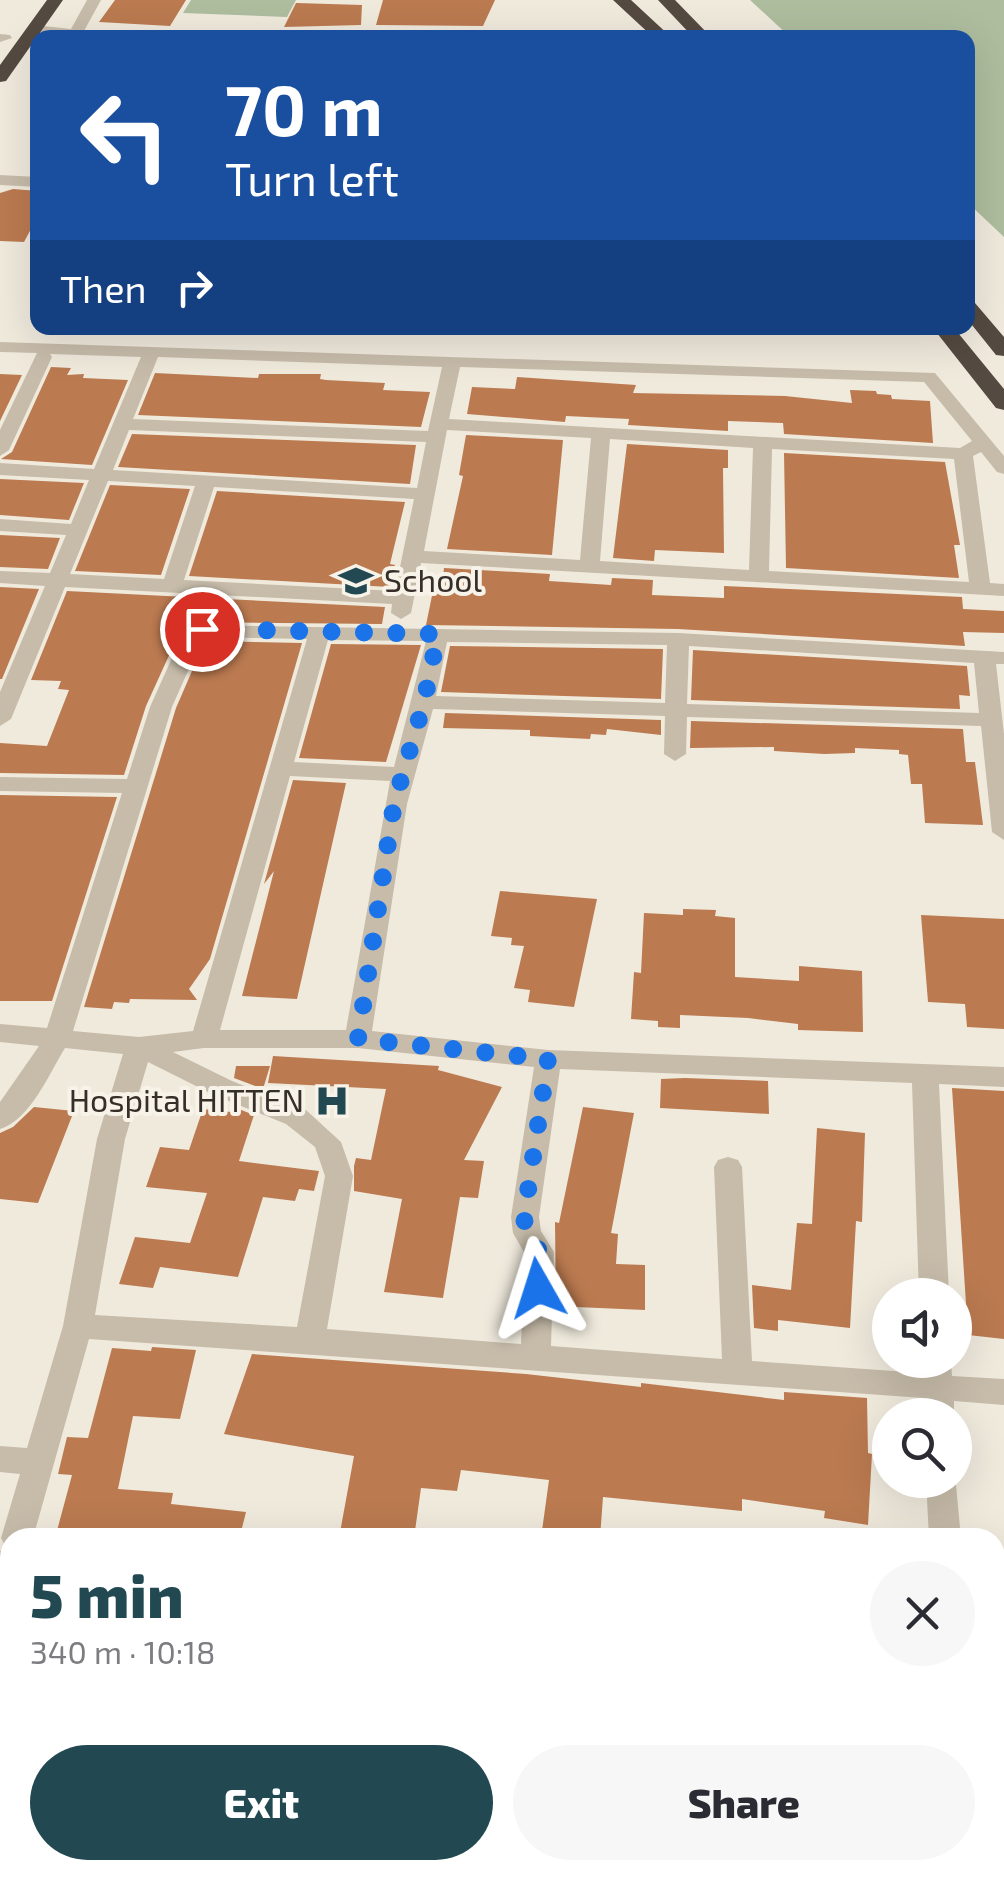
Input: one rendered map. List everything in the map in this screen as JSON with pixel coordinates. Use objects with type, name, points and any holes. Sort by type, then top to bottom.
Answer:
[{"type":"highway","points":[[37,30],[55,0]]},
{"type":"highway","points":[[621,0],[658,30]]},
{"type":"highway","points":[[636,0],[661,30]]},
{"type":"highway","points":[[666,0],[696,30]]},
{"type":"highway","points":[[687,0],[710,30]]},
{"type":"highway","points":[[2,40],[23,12]]},
{"type":"highway","points":[[0,76],[30,41]]},
{"type":"highway","points":[[975,315],[1004,350]]},
{"type":"highway","points":[[949,335],[1004,403]]},
{"type":"street","points":[[77,30],[94,0]]},
{"type":"street","points":[[0,180],[30,182]]},
{"type":"street","points":[[0,346],[150,356],[933,383],[1004,468]]},
{"type":"street","points":[[0,356],[150,356]]},
{"type":"street","points":[[0,719],[150,356]]},
{"type":"street","points":[[0,450],[43,358]]},
{"type":"street","points":[[401,632],[401,598],[414,557],[452,366]]},
{"type":"street","points":[[123,424],[601,434],[963,454],[983,443]]},
{"type":"street","points":[[590,566],[601,434]]},
{"type":"street","points":[[760,578],[762,443]]},
{"type":"street","points":[[963,454],[980,589]]},
{"type":"street","points":[[0,469],[426,494]]},
{"type":"street","points":[[171,588],[207,479]]},
{"type":"street","points":[[0,525],[78,530]]},
{"type":"street","points":[[414,557],[1004,590]]},
{"type":"street","points":[[0,577],[401,598]]},
{"type":"street","points":[[0,1119],[18,1102],[57,1040],[161,707],[195,631],[678,640],[994,658],[991,720],[1004,832]]},
{"type":"street","points":[[204,1040],[320,631]]},
{"type":"street","points":[[358,1039],[401,774],[424,702],[438,634]]},
{"type":"street","points":[[675,754],[678,640]]},
{"type":"street","points":[[424,702],[991,720]]},
{"type":"street","points":[[280,768],[401,774]]},
{"type":"street","points":[[0,784],[136,786]]},
{"type":"street","points":[[0,1033],[139,1046],[204,1040],[358,1039],[548,1059],[1004,1077]]},
{"type":"street","points":[[20,1528],[78,1326],[111,1139],[139,1046]]},
{"type":"street","points":[[139,1046],[222,1088],[296,1117],[327,1142],[339,1176],[310,1340]]},
{"type":"street","points":[[534,1359],[540,1252],[526,1233],[524,1217],[548,1059]]},
{"type":"street","points":[[925,1072],[933,1278]]},
{"type":"street","points":[[728,1167],[738,1374]]},
{"type":"street","points":[[78,1326],[1004,1392]]},
{"type":"street","points":[[0,1459],[38,1462]]},
{"type":"street","points":[[943,1498],[944,1528]]},
{"type":"green space","points":[[191,0],[296,0],[287,17],[183,13]]},
{"type":"green space","points":[[750,0],[1004,0],[1004,237],[975,210],[975,30],[782,30]]},
{"type":"building","points":[[115,0],[186,0],[170,26],[99,22]]},
{"type":"building","points":[[383,0],[495,0],[483,26],[376,25]]},
{"type":"building","points":[[296,3],[362,5],[361,25],[284,27]]},
{"type":"building","points":[[30,190],[30,231],[24,242],[0,241],[0,193]]},
{"type":"building","points":[[51,367],[71,368],[67,375],[84,374],[83,378],[128,380],[92,465],[1,459],[12,452]]},
{"type":"building","points":[[155,373],[258,378],[259,374],[321,374],[320,379],[326,380],[385,383],[383,390],[430,392],[421,427],[138,415]]},
{"type":"building","points":[[0,374],[22,375],[0,421]]},
{"type":"building","points":[[517,377],[636,385],[633,393],[785,396],[852,403],[850,390],[876,391],[891,395],[892,399],[930,401],[933,443],[784,434],[783,423],[728,421],[728,431],[628,425],[629,419],[566,416],[565,422],[467,414],[472,387],[515,389]]},
{"type":"building","points":[[132,434],[416,445],[410,484],[118,467]]},
{"type":"building","points":[[466,435],[563,440],[552,555],[447,549],[463,476],[459,475]]},
{"type":"building","points":[[627,444],[728,450],[728,468],[723,468],[724,553],[655,550],[654,561],[613,558]]},
{"type":"building","points":[[784,453],[945,462],[960,545],[954,545],[959,578],[786,568]]},
{"type":"building","points":[[0,479],[84,483],[69,520],[0,515]]},
{"type":"building","points":[[110,485],[190,489],[161,575],[75,571]]},
{"type":"building","points":[[217,491],[405,502],[390,564],[395,565],[390,587],[189,576]]},
{"type":"building","points":[[0,535],[60,538],[48,569],[0,567]]},
{"type":"building","points":[[444,568],[550,574],[549,581],[611,585],[612,578],[653,580],[652,595],[724,598],[724,586],[962,597],[963,609],[1004,611],[1004,633],[963,632],[965,646],[678,629],[426,625],[436,576],[443,576]]},
{"type":"building","points":[[0,587],[39,589],[2,679],[0,679]]},
{"type":"building","points":[[67,591],[385,607],[382,624],[193,622],[181,629],[146,706],[124,775],[0,773],[0,743],[47,746],[69,690],[58,689],[61,681],[31,680]]},
{"type":"building","points":[[205,641],[302,643],[210,959],[189,989],[197,1000],[130,999],[129,1003],[114,1002],[112,1009],[84,1007],[176,708]]},
{"type":"building","points":[[331,644],[421,645],[386,762],[299,758]]},
{"type":"building","points":[[450,646],[663,649],[661,699],[441,692]]},
{"type":"building","points":[[693,650],[967,666],[970,696],[959,695],[960,709],[691,700]]},
{"type":"building","points":[[445,713],[661,720],[661,735],[607,729],[606,735],[591,734],[590,739],[530,736],[530,730],[443,728]]},
{"type":"building","points":[[691,721],[963,729],[966,762],[975,762],[983,825],[925,823],[922,784],[911,784],[908,755],[899,754],[899,750],[855,748],[855,753],[824,754],[774,751],[774,747],[690,748]]},
{"type":"building","points":[[293,780],[346,783],[297,999],[242,996],[274,871],[264,884]]},
{"type":"building","points":[[0,795],[117,797],[52,1001],[0,1001]]},
{"type":"building","points":[[500,891],[597,899],[574,1007],[528,1002],[530,990],[514,988],[524,946],[511,945],[512,938],[491,936]]},
{"type":"building","points":[[683,909],[716,910],[715,916],[735,918],[735,977],[799,981],[799,966],[862,971],[863,1032],[798,1030],[798,1024],[748,1018],[680,1015],[680,1028],[631,1019],[634,972],[641,973],[644,913],[683,915]]},
{"type":"building","points":[[921,915],[1004,919],[1004,1029],[967,1027],[965,1004],[928,1002]]},
{"type":"building","points":[[273,1056],[439,1066],[438,1070],[502,1087],[464,1160],[484,1161],[478,1198],[460,1197],[443,1298],[384,1292],[402,1199],[354,1191],[356,1158],[371,1160],[386,1089],[268,1083]]},
{"type":"building","points":[[236,1066],[270,1066],[263,1089],[234,1078]]},
{"type":"building","points":[[661,1079],[768,1081],[769,1114],[660,1108]]},
{"type":"building","points":[[952,1088],[1004,1091],[1004,1339],[972,1335],[972,1278],[964,1278]]},
{"type":"building","points":[[231,1106],[254,1115],[239,1161],[319,1171],[314,1191],[299,1189],[295,1201],[263,1197],[238,1277],[160,1267],[153,1288],[119,1284],[135,1237],[190,1243],[207,1193],[146,1187],[160,1147],[189,1150],[203,1109],[231,1112]]},
{"type":"building","points":[[34,1107],[74,1111],[38,1203],[0,1199],[0,1133],[13,1127]]},
{"type":"building","points":[[583,1107],[634,1113],[611,1233],[618,1234],[616,1264],[645,1265],[645,1310],[576,1307],[575,1313],[556,1311],[555,1222],[559,1223]]},
{"type":"building","points":[[817,1128],[865,1133],[862,1222],[856,1221],[850,1328],[778,1320],[778,1331],[754,1328],[752,1285],[791,1290],[797,1223],[812,1224]]},
{"type":"building","points":[[152,1347],[196,1350],[180,1419],[133,1416],[118,1489],[173,1493],[171,1504],[246,1512],[242,1528],[58,1528],[72,1475],[58,1474],[67,1437],[88,1438],[112,1348],[151,1351]]},
{"type":"building","points":[[252,1354],[526,1374],[641,1387],[641,1383],[784,1400],[784,1392],[867,1398],[868,1453],[872,1454],[868,1525],[824,1518],[825,1511],[742,1499],[742,1511],[603,1497],[601,1528],[542,1528],[549,1480],[461,1470],[457,1491],[421,1488],[415,1528],[341,1528],[354,1456],[224,1434]]},
{"type":"place","name":"School","points":[[356,581]]},
{"type":"place","name":"Hospital HITTEN","points":[[332,1101]]},
{"type":"route","points":[[202,629],[438,634],[424,702],[394,804],[358,1039],[548,1059],[524,1217],[526,1233],[540,1252],[538,1288]]}]
